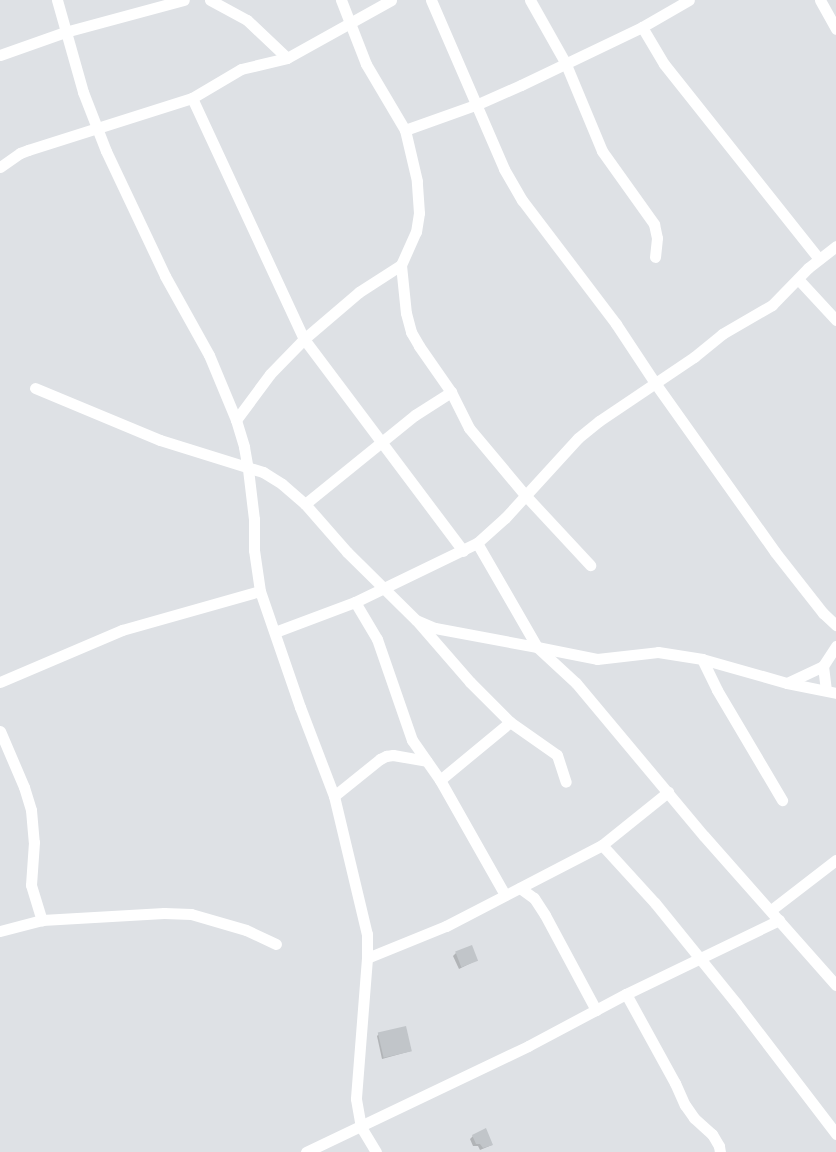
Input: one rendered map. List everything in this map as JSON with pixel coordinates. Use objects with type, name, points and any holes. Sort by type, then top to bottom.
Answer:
[{"type":"street","points":[[57,0],[83,92],[97,129],[143,232],[209,355],[236,420],[248,469],[254,519],[254,550],[260,591],[300,707],[334,796],[367,934],[368,958],[356,1099],[361,1127],[376,1152]]},
{"type":"street","points":[[0,55],[66,32],[184,0]]},
{"type":"street","points":[[210,0],[247,20],[286,58]]},
{"type":"street","points":[[341,0],[366,64],[405,130],[417,181],[419,213],[416,232],[401,265],[406,313],[411,332],[451,392],[469,428],[525,495],[590,565]]},
{"type":"street","points":[[0,167],[20,154],[192,98],[241,69],[286,58],[348,22],[391,0]]},
{"type":"street","points":[[431,0],[478,104],[504,169],[522,200],[591,290],[775,552],[823,613],[836,625]]},
{"type":"street","points":[[530,0],[565,62],[602,151],[654,224],[658,238],[655,257]]},
{"type":"street","points":[[405,130],[478,104],[642,27],[689,0]]},
{"type":"street","points":[[820,0],[836,29]]},
{"type":"street","points":[[642,27],[664,64],[819,259]]},
{"type":"street","points":[[192,98],[304,338],[383,441],[463,551]]},
{"type":"street","points":[[275,632],[355,602],[477,543],[491,532],[578,438],[722,334],[772,304],[819,259],[836,246]]},
{"type":"street","points":[[236,420],[270,374],[304,338],[359,292],[401,265]]},
{"type":"street","points":[[798,279],[836,320]]},
{"type":"street","points":[[35,388],[160,440],[248,469],[263,472],[282,484],[305,504],[347,552],[416,620],[470,682],[510,722],[557,755],[566,782]]},
{"type":"street","points":[[305,504],[415,415],[451,392]]},
{"type":"street","points":[[477,543],[537,647],[576,683],[836,985]]},
{"type":"street","points":[[0,682],[122,630],[260,591]]},
{"type":"street","points":[[355,602],[377,639],[406,725],[426,762],[440,780],[505,895]]},
{"type":"street","points":[[416,620],[435,628],[597,659],[658,652],[702,659],[786,683],[834,692]]},
{"type":"street","points":[[786,683],[823,666],[836,646]]},
{"type":"street","points":[[702,659],[717,690],[782,800]]},
{"type":"street","points":[[823,666],[834,692]]},
{"type":"street","points":[[440,780],[510,722]]},
{"type":"street","points":[[0,731],[24,787],[31,810],[34,842],[31,885],[42,920]]},
{"type":"street","points":[[334,796],[386,756],[393,755],[426,762]]},
{"type":"street","points":[[368,958],[446,926],[602,845],[668,792]]},
{"type":"street","points":[[602,845],[655,903],[698,959],[736,1003],[836,1134]]},
{"type":"street","points":[[771,910],[836,860]]},
{"type":"street","points":[[534,898],[535,880]]},
{"type":"street","points":[[520,888],[534,898],[596,1010]]},
{"type":"street","points":[[0,931],[42,920],[164,913],[191,914],[246,930],[276,944]]},
{"type":"street","points":[[306,1152],[528,1046],[626,994],[779,920]]},
{"type":"street","points":[[626,994],[675,1083],[684,1105],[694,1118],[712,1134],[719,1146],[720,1152]]},
{"type":"building","points":[[472,945],[478,961],[461,967],[455,951]]},
{"type":"building","points":[[406,1026],[412,1051],[384,1058],[378,1033]]},
{"type":"building","points":[[486,1128],[493,1145],[483,1148],[480,1144],[476,1144],[472,1135]]}]
